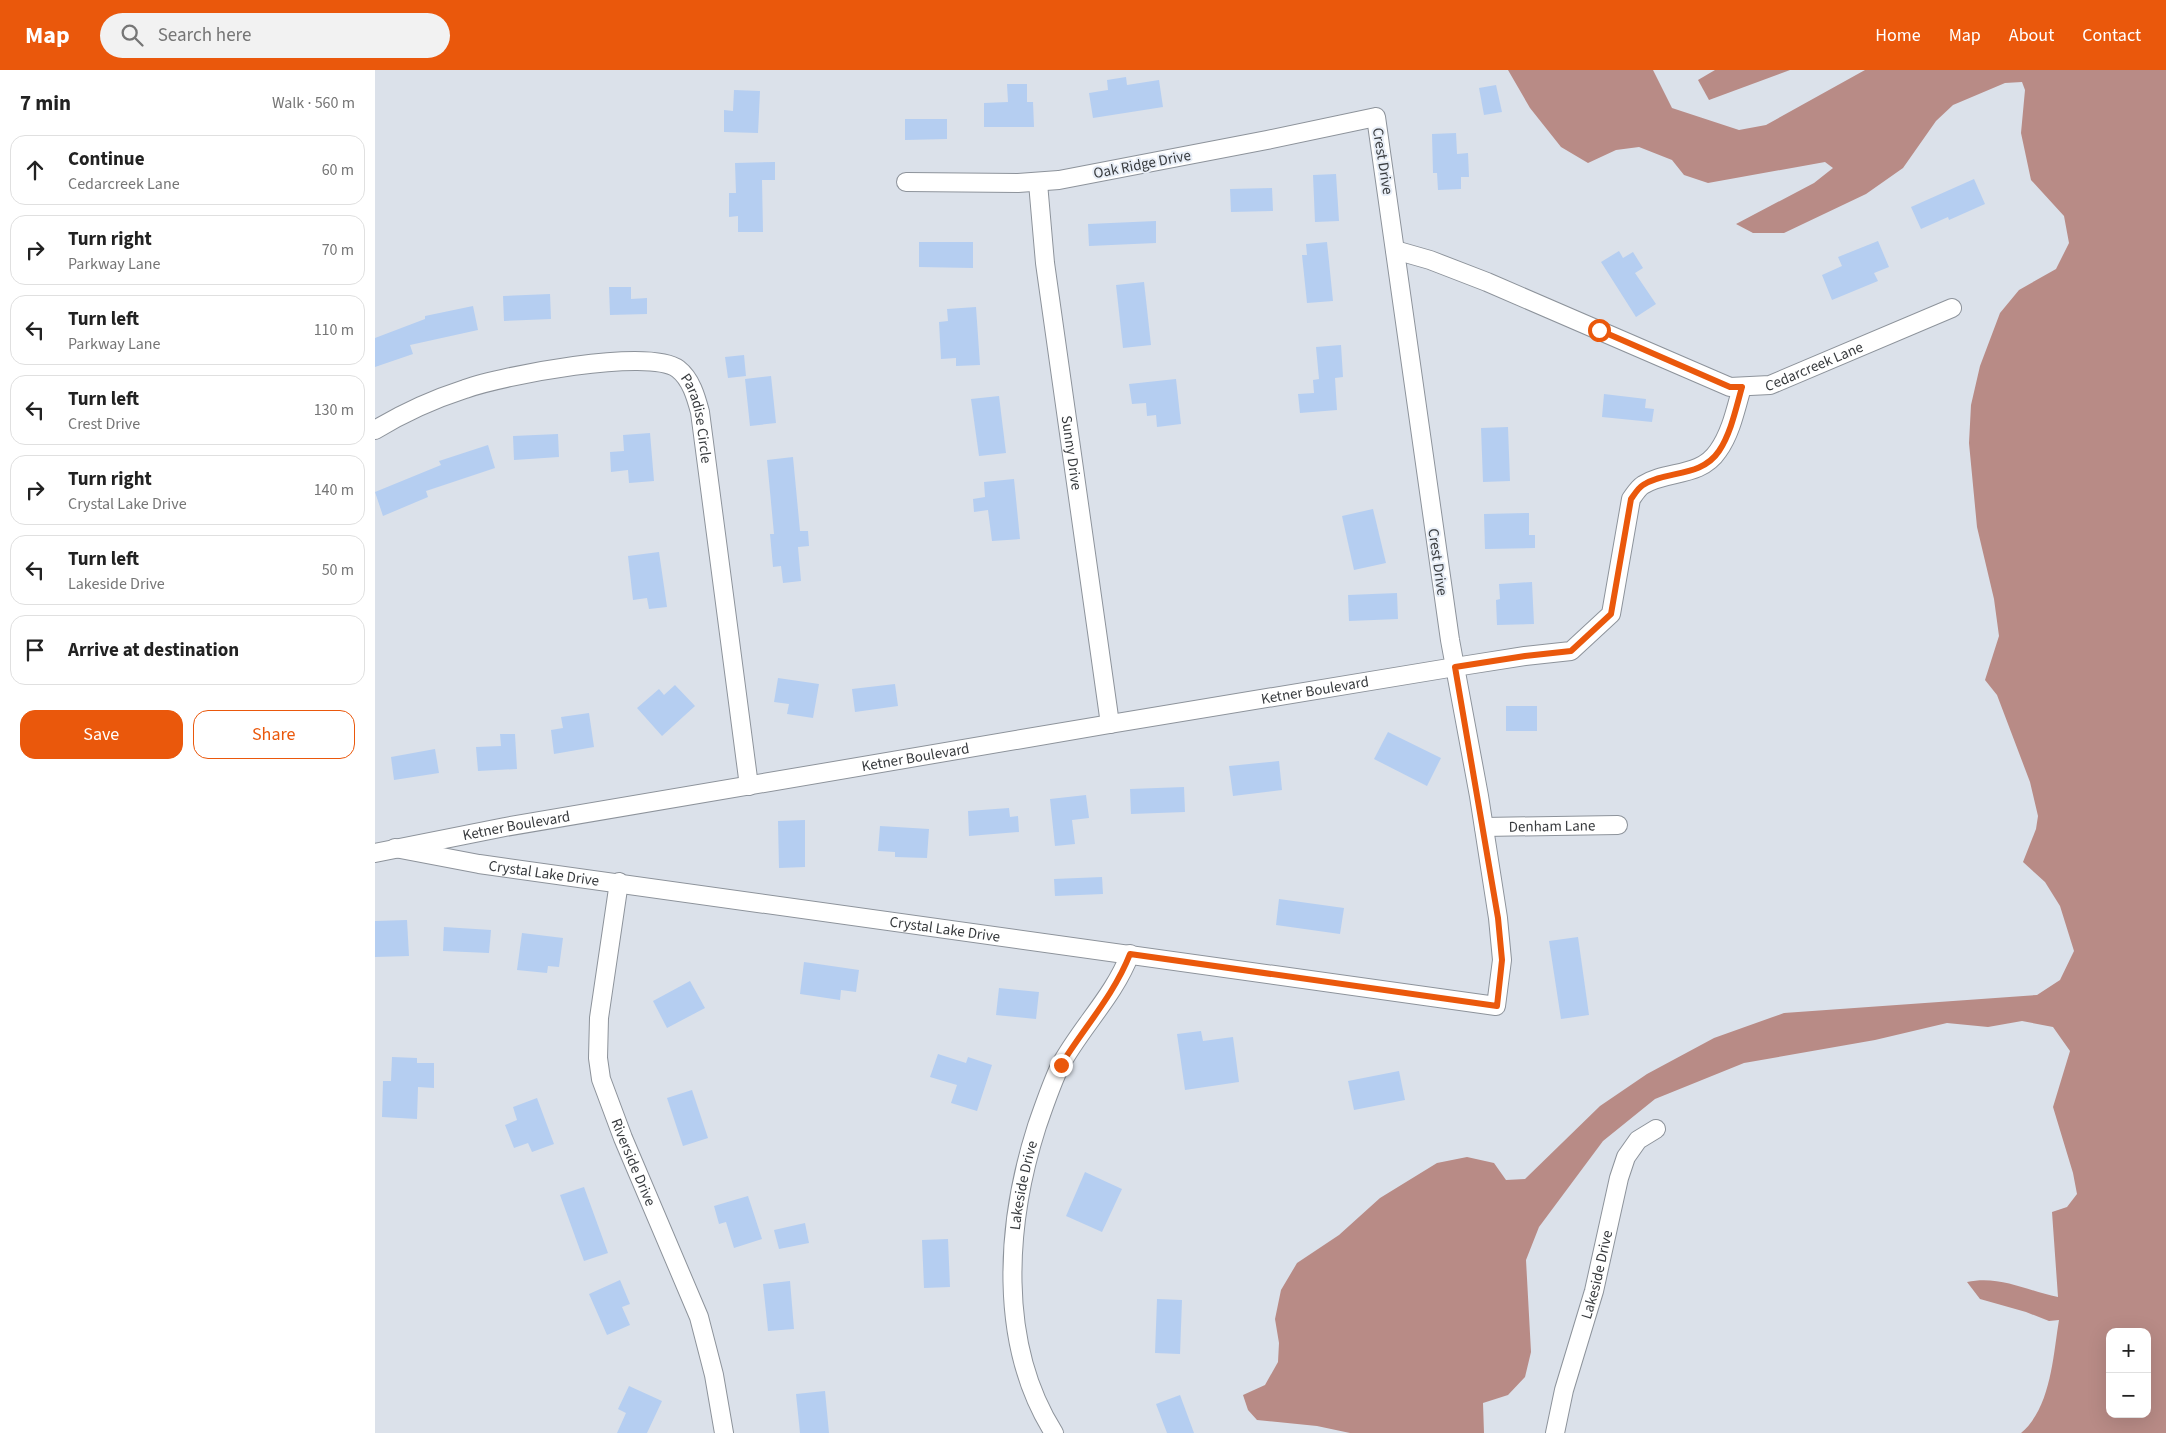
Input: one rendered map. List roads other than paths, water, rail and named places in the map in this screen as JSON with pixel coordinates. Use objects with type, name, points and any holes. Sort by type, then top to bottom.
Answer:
[{"type":"street","name":"Oak Ridge Drive","points":[[905,182],[1038,183],[1267,140],[1376,117]]},
{"type":"street","name":"Crest Drive","points":[[1376,117],[1434,532],[1498,918],[1502,960],[1497,1006]]},
{"type":"street","name":"Sunny Drive","points":[[1038,183],[1045,263],[1110,724]]},
{"type":"street","name":"Cedarcreek Lane","points":[[1395,250],[1430,260],[1487,282],[1730,387],[1770,385],[1951,308]]},
{"type":"street","name":"Paradise Circle","points":[[375,430],[435,400],[465,388],[524,374],[596,364],[640,361],[660,362],[677,368],[688,380],[696,395],[700,412],[749,786]]},
{"type":"street","name":"Ketner Boulevard","points":[[375,853],[505,826],[1455,667],[1571,651],[1611,614],[1631,499],[1642,486],[1657,479],[1688,473],[1713,458],[1719,451],[1729,429],[1742,387]]},
{"type":"street","name":"Denham Lane","points":[[1484,826],[1618,824]]},
{"type":"street","name":"Crystal Lake Drive","points":[[395,848],[479,864],[619,882],[1497,1006]]},
{"type":"street","name":"Riverside Drive","points":[[619,882],[599,1018],[598,1058],[601,1078],[623,1138],[699,1317],[714,1375],[724,1433]]},
{"type":"street","name":"Lakeside Drive","points":[[1054,1433],[1039,1411],[1030,1386],[1017,1335],[1013,1234],[1020,1186],[1025,1164],[1045,1103],[1061,1065],[1080,1034],[1109,995],[1130,954]]},
{"type":"street","name":"Lakeside Drive","points":[[1555,1433],[1564,1390],[1594,1291],[1619,1178],[1626,1157],[1639,1140],[1656,1129]]}]
